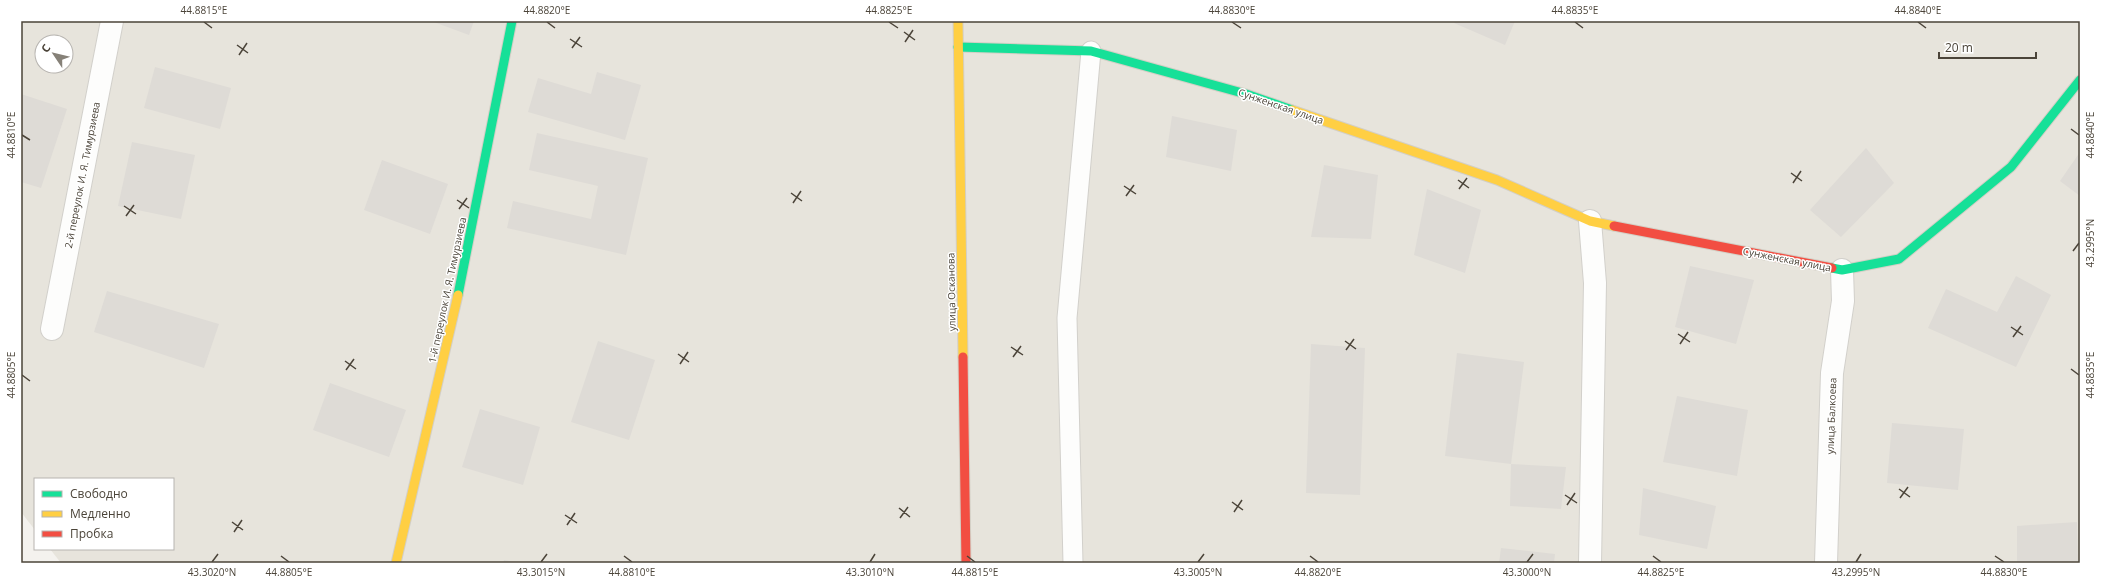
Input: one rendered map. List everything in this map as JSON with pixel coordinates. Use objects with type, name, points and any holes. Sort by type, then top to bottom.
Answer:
[{"type":"street","name":"2-й переулок И. Я. Тимурзиева","points":[[52,329],[112,21]]},
{"type":"street","name":"1-й переулок И. Я. Тимурзиева","points":[[396,563],[453,320],[512,21]]},
{"type":"street","name":"улица Осканова","points":[[958,21],[966,563]]},
{"type":"street","name":"Сунженская улица","points":[[958,47],[1091,51],[1261,99],[1497,180],[1590,222],[1842,270],[1899,258],[2011,167],[2080,80]]},
{"type":"street","points":[[1590,222],[1596,283],[1590,563]]},
{"type":"street","name":"улица Балкоева","points":[[1826,563],[1832,373],[1843,301],[1842,270]]},
{"type":"lane","points":[[1073,563],[1066,318],[1091,51]]},
{"type":"shaded area","points":[[21,21],[2080,21],[2080,563],[61,563],[51,550],[174,550],[174,478],[34,478],[34,529],[21,512]]},
{"type":"building","points":[[431,21],[474,21],[469,35]]},
{"type":"building","points":[[1455,21],[1515,21],[1505,45],[1454,23]]},
{"type":"building","points":[[155,67],[231,88],[220,129],[144,108]]},
{"type":"building","points":[[597,72],[641,85],[625,140],[528,112],[538,78],[591,94]]},
{"type":"building","points":[[21,94],[67,109],[41,188],[21,182]]},
{"type":"building","points":[[1172,116],[1237,130],[1231,171],[1166,157]]},
{"type":"building","points":[[537,133],[648,158],[626,255],[507,228],[513,201],[591,219],[598,186],[529,170]]},
{"type":"building","points":[[132,142],[195,155],[181,219],[118,206]]},
{"type":"building","points":[[1866,148],[1894,183],[1841,237],[1810,210]]},
{"type":"building","points":[[2080,152],[2080,196],[2060,181]]},
{"type":"building","points":[[382,160],[448,184],[430,234],[364,210]]},
{"type":"building","points":[[1324,165],[1378,175],[1371,239],[1311,237]]},
{"type":"building","points":[[1427,189],[1481,210],[1465,273],[1414,255]]},
{"type":"building","points":[[1690,266],[1754,280],[1736,344],[1675,327]]},
{"type":"building","points":[[2016,276],[2051,295],[2016,367],[1928,328],[1946,289],[1997,312]]},
{"type":"building","points":[[107,291],[219,324],[204,368],[94,332]]},
{"type":"building","points":[[598,341],[655,360],[629,440],[571,422]]},
{"type":"building","points":[[1311,344],[1365,348],[1360,495],[1306,493]]},
{"type":"building","points":[[1457,353],[1524,362],[1511,464],[1445,456]]},
{"type":"building","points":[[330,383],[406,410],[389,457],[313,430]]},
{"type":"building","points":[[1677,396],[1748,410],[1737,476],[1663,462]]},
{"type":"building","points":[[480,409],[540,427],[523,485],[462,467]]},
{"type":"building","points":[[1892,423],[1964,429],[1958,490],[1887,483]]},
{"type":"building","points":[[1511,464],[1566,467],[1561,509],[1510,506]]},
{"type":"building","points":[[1643,488],[1716,506],[1707,549],[1639,535]]},
{"type":"building","points":[[2077,522],[2078,563],[2017,563],[2017,526]]},
{"type":"building","points":[[1501,548],[1555,554],[1554,563],[1499,563]]},
{"type":"building","points":[[504,560],[515,562],[515,563],[503,563]]},
{"type":"traffic: fast","points":[[458,295],[512,21]]},
{"type":"traffic: fast","points":[[958,47],[1091,51],[1246,94],[1292,110]]},
{"type":"traffic: fast","points":[[1832,268],[1842,270],[1899,259],[2011,167],[2080,80]]},
{"type":"traffic: slow","points":[[958,21],[963,357]]},
{"type":"traffic: slow","points":[[1292,110],[1497,180],[1590,221],[1614,226]]},
{"type":"traffic: slow","points":[[396,563],[458,295]]},
{"type":"traffic: jam","points":[[1614,226],[1832,268]]},
{"type":"traffic: jam","points":[[963,357],[966,563]]}]
